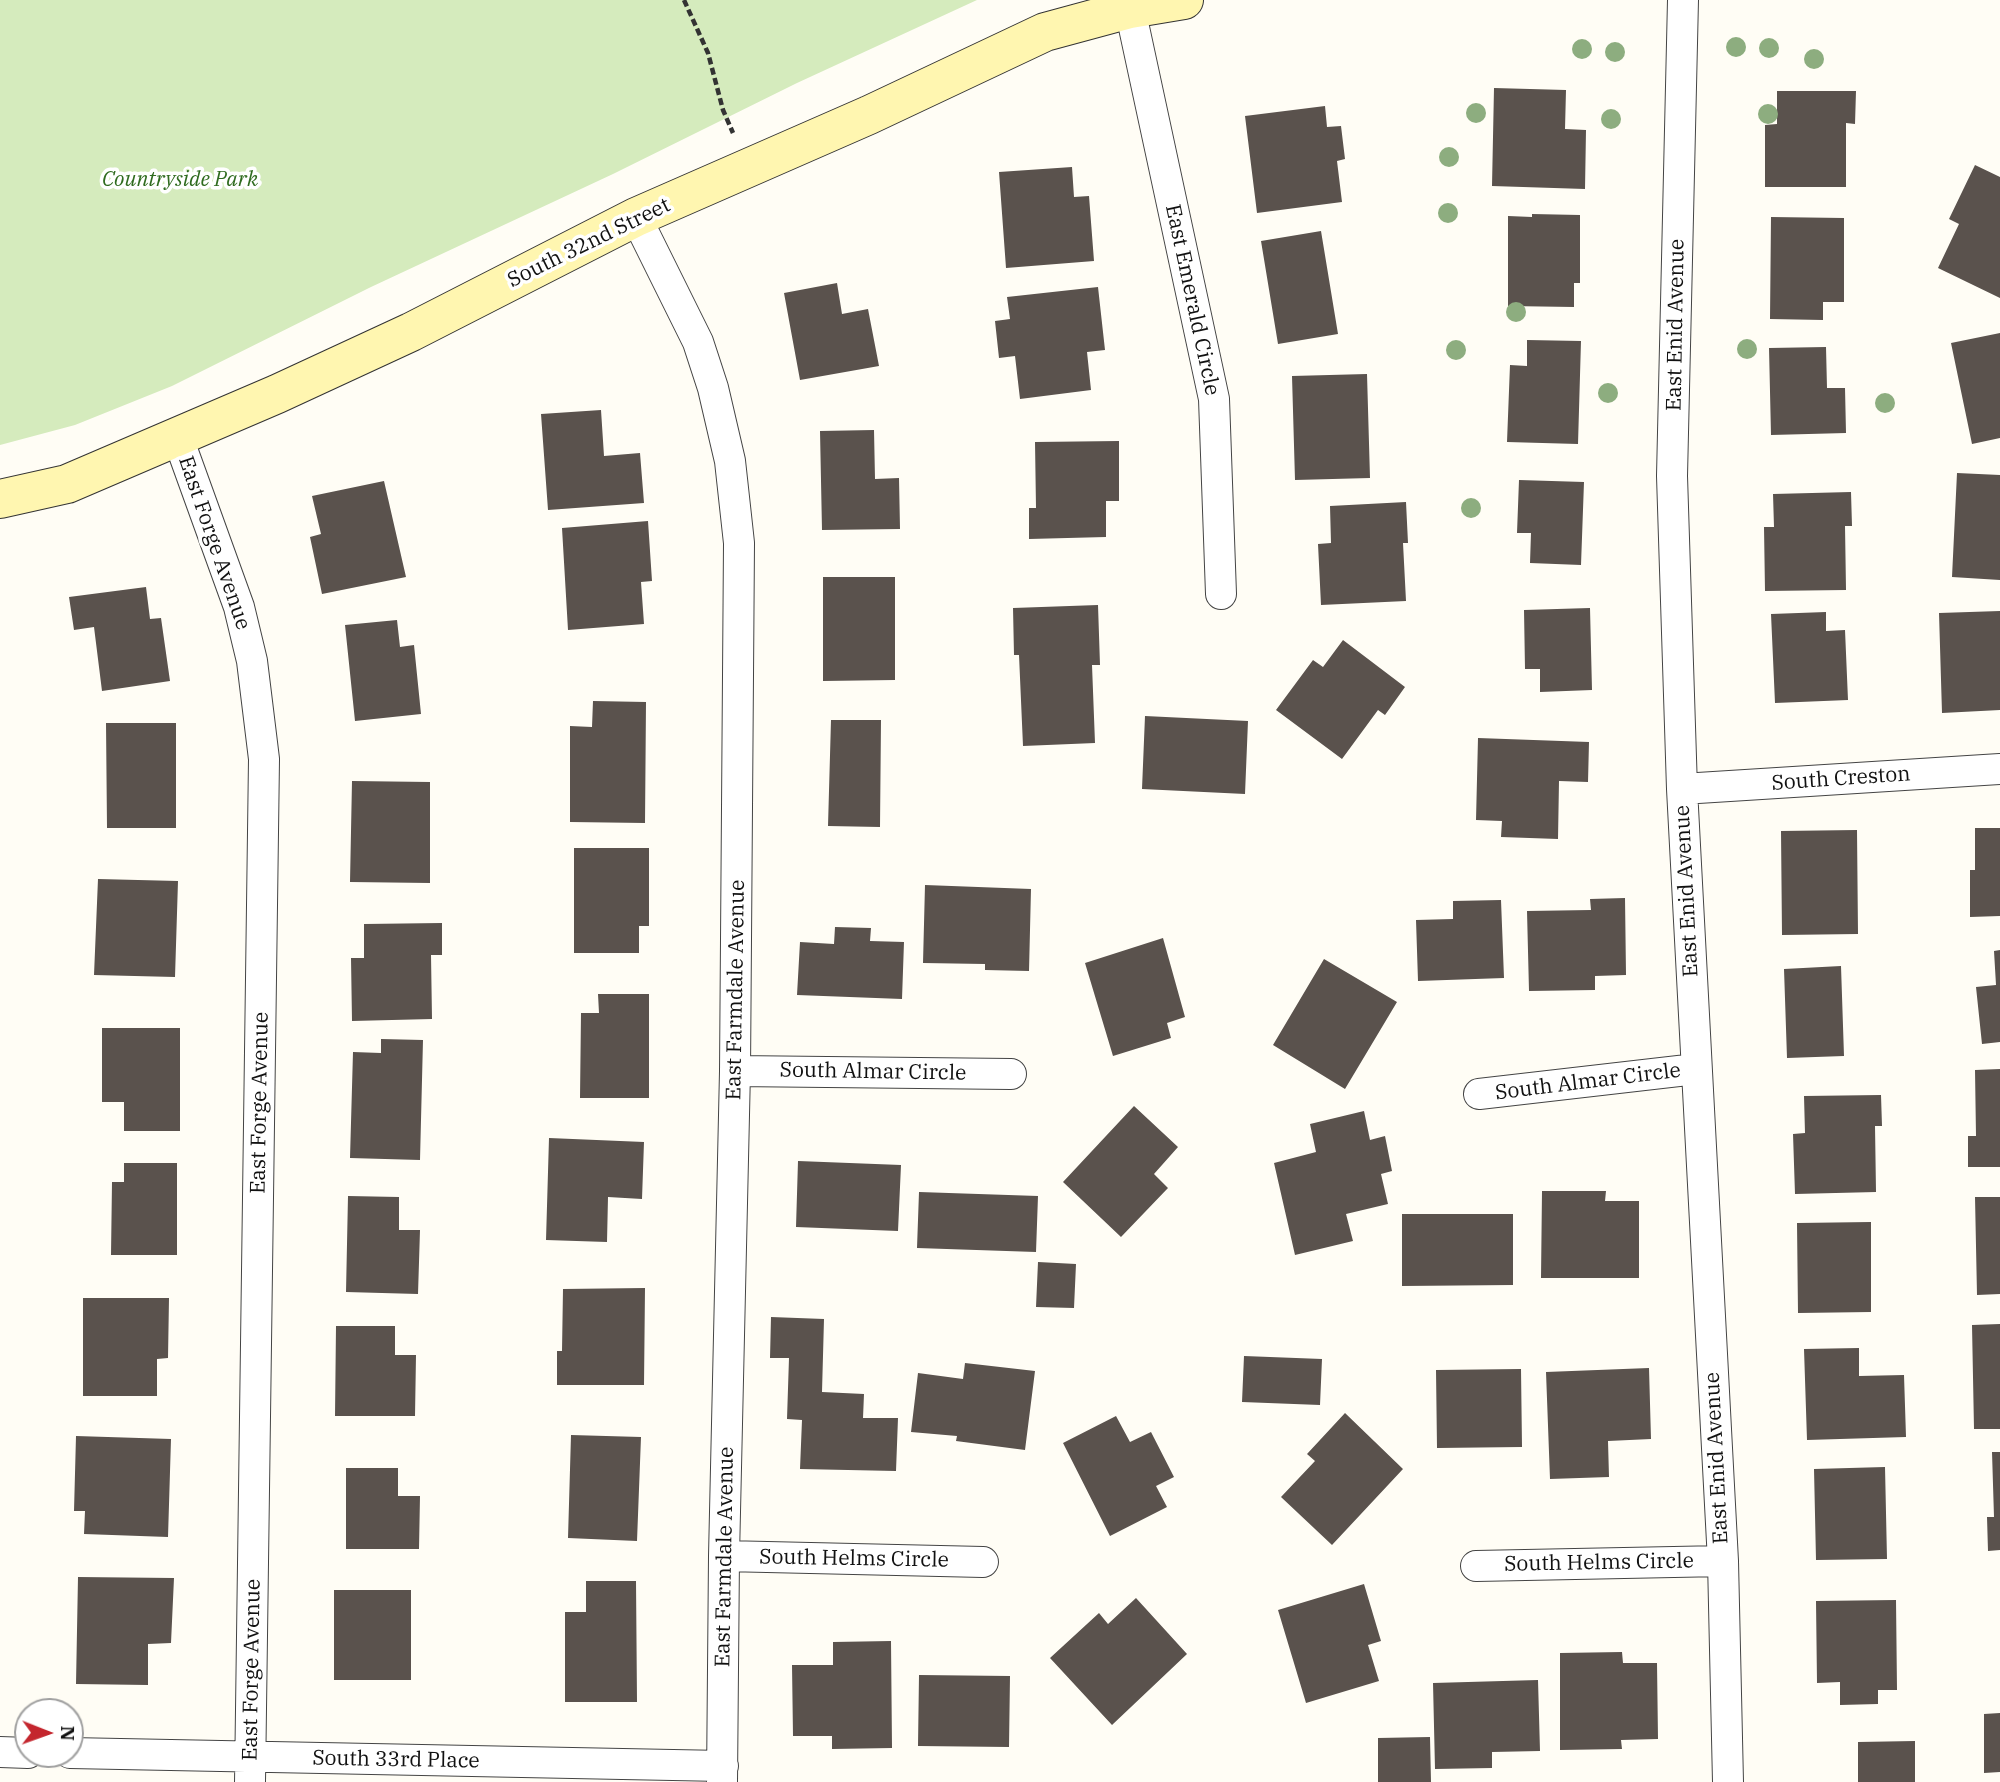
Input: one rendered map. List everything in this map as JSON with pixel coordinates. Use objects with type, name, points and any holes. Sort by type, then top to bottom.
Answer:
[{"type":"street","name":"South 32nd Street","points":[[0,499],[68,484],[178,438],[411,331],[636,217],[749,169],[1045,32],[1130,9],[1184,0]]},
{"type":"street","name":"East Enid Avenue","points":[[1683,0],[1672,476],[1682,789],[1723,1561],[1728,1782]]},
{"type":"street","name":"East Emerald Circle","points":[[1130,9],[1214,399],[1221,594]]},
{"type":"street","name":"East Farmdale Avenue","points":[[636,217],[698,342],[730,461],[739,543],[735,1071],[722,1774]]},
{"type":"street","name":"East Forge Avenue","points":[[178,438],[239,607],[252,661],[264,759],[250,1769]]},
{"type":"street","name":"South Creston","points":[[1682,789],[2000,769]]},
{"type":"street","name":"South Almar Circle","points":[[1479,1094],[1696,1069]]},
{"type":"street","name":"South Almar Circle","points":[[735,1071],[1011,1074]]},
{"type":"street","name":"South Helms Circle","points":[[724,1556],[983,1562]]},
{"type":"street","name":"South Helms Circle","points":[[1476,1566],[1723,1561]]},
{"type":"street","name":"South 33rd Place","points":[[84,1754],[250,1769],[722,1774]]},
{"type":"path","points":[[684,0],[708,52],[723,110],[749,169]]},
{"type":"green space","name":"Countryside Park","points":[[0,0],[977,0],[371,287],[172,386],[75,425],[0,445]]},
{"type":"building","points":[[1494,88],[1566,90],[1565,129],[1586,130],[1585,189],[1492,186]]},
{"type":"building","points":[[1777,91],[1856,91],[1855,124],[1846,123],[1846,187],[1765,187],[1765,125],[1777,124]]},
{"type":"building","points":[[1325,106],[1327,127],[1341,126],[1345,159],[1337,161],[1342,202],[1257,213],[1245,116]]},
{"type":"building","points":[[1975,165],[2000,177],[2000,298],[1938,268],[1959,224],[1949,219]]},
{"type":"building","points":[[1072,167],[1074,197],[1089,196],[1094,261],[1006,268],[999,172]]},
{"type":"building","points":[[1532,214],[1580,215],[1580,283],[1574,283],[1574,307],[1508,306],[1508,216],[1532,217]]},
{"type":"building","points":[[1771,217],[1844,218],[1844,302],[1823,302],[1823,320],[1770,319]]},
{"type":"building","points":[[1321,231],[1338,334],[1278,344],[1261,241]]},
{"type":"building","points":[[837,283],[842,314],[868,309],[879,366],[800,380],[784,293]]},
{"type":"building","points":[[1098,287],[1105,350],[1087,352],[1091,390],[1020,399],[1015,356],[999,358],[995,321],[1010,319],[1007,297]]},
{"type":"building","points":[[2000,333],[2000,438],[1972,444],[1951,343]]},
{"type":"building","points":[[1527,340],[1581,341],[1578,444],[1507,442],[1510,365],[1527,366]]},
{"type":"building","points":[[1826,347],[1827,388],[1845,388],[1846,433],[1771,435],[1769,348]]},
{"type":"building","points":[[1367,374],[1370,478],[1295,480],[1292,376]]},
{"type":"building","points":[[601,410],[604,456],[640,453],[644,503],[548,510],[541,414]]},
{"type":"building","points":[[874,430],[875,479],[899,478],[900,529],[822,530],[820,431]]},
{"type":"building","points":[[1119,441],[1119,501],[1106,501],[1106,537],[1029,539],[1029,508],[1036,508],[1035,442]]},
{"type":"building","points":[[1957,473],[2000,475],[2000,580],[1952,577]]},
{"type":"building","points":[[1519,480],[1584,482],[1581,565],[1530,563],[1531,533],[1517,533]]},
{"type":"building","points":[[384,481],[406,577],[322,594],[310,537],[321,534],[312,496]]},
{"type":"building","points":[[1851,492],[1852,526],[1845,526],[1846,590],[1765,591],[1764,527],[1774,527],[1773,494]]},
{"type":"building","points":[[1406,502],[1408,543],[1403,543],[1406,601],[1321,605],[1318,544],[1331,543],[1330,506]]},
{"type":"building","points":[[648,521],[652,581],[641,582],[644,624],[568,630],[562,528]]},
{"type":"building","points":[[823,577],[895,577],[895,680],[823,681]]},
{"type":"building","points":[[146,587],[150,619],[161,618],[170,681],[102,691],[94,627],[74,630],[69,597]]},
{"type":"building","points":[[1098,605],[1100,665],[1092,665],[1095,743],[1023,746],[1019,655],[1014,655],[1013,608]]},
{"type":"building","points":[[1590,608],[1592,690],[1540,692],[1540,669],[1525,669],[1524,610]]},
{"type":"building","points":[[2000,611],[2000,710],[1942,713],[1939,613]]},
{"type":"building","points":[[1826,612],[1826,631],[1845,630],[1848,700],[1775,703],[1771,614]]},
{"type":"building","points":[[397,620],[400,647],[414,645],[421,714],[355,721],[345,625]]},
{"type":"building","points":[[1343,640],[1405,687],[1385,715],[1378,710],[1342,759],[1276,710],[1313,660],[1323,667]]},
{"type":"building","points":[[593,701],[646,702],[645,823],[570,822],[570,726],[592,727]]},
{"type":"building","points":[[1145,716],[1248,721],[1245,794],[1142,789]]},
{"type":"building","points":[[831,720],[881,720],[880,827],[828,826]]},
{"type":"building","points":[[106,723],[176,723],[176,828],[107,828]]},
{"type":"building","points":[[1478,738],[1589,742],[1588,782],[1559,781],[1558,839],[1501,837],[1502,821],[1476,820]]},
{"type":"building","points":[[352,781],[430,782],[430,883],[350,882]]},
{"type":"building","points":[[1975,828],[2000,828],[2000,916],[1970,917],[1970,870],[1975,870]]},
{"type":"building","points":[[1857,830],[1858,934],[1782,935],[1781,831]]},
{"type":"building","points":[[574,848],[649,848],[649,926],[639,926],[639,953],[574,953]]},
{"type":"building","points":[[98,879],[178,881],[175,977],[94,975]]},
{"type":"building","points":[[925,885],[1031,889],[1029,971],[985,970],[985,964],[923,963]]},
{"type":"building","points":[[1625,898],[1626,975],[1595,976],[1595,990],[1529,991],[1527,911],[1591,910],[1590,899]]},
{"type":"building","points":[[1501,900],[1504,978],[1418,981],[1416,920],[1453,919],[1453,901]]},
{"type":"building","points":[[442,923],[442,955],[431,955],[432,1019],[352,1021],[351,958],[364,958],[364,924]]},
{"type":"building","points":[[835,927],[871,928],[870,941],[904,942],[902,999],[797,995],[800,942],[834,944]]},
{"type":"building","points":[[1163,938],[1185,1017],[1167,1023],[1171,1038],[1113,1056],[1085,963]]},
{"type":"building","points":[[2000,950],[2000,1042],[1982,1044],[1976,987],[1996,985],[1994,951]]},
{"type":"building","points":[[1324,959],[1397,1002],[1345,1089],[1273,1045]]},
{"type":"building","points":[[1841,966],[1844,1056],[1787,1058],[1784,969]]},
{"type":"building","points":[[598,994],[649,994],[649,1098],[580,1098],[581,1013],[599,1013]]},
{"type":"building","points":[[102,1028],[180,1028],[180,1131],[124,1131],[124,1102],[102,1102]]},
{"type":"building","points":[[381,1039],[423,1040],[420,1160],[350,1158],[353,1052],[381,1053]]},
{"type":"building","points":[[2000,1069],[2000,1167],[1968,1167],[1968,1136],[1976,1136],[1975,1070]]},
{"type":"building","points":[[1881,1095],[1882,1126],[1875,1126],[1876,1192],[1795,1194],[1793,1134],[1805,1133],[1804,1096]]},
{"type":"building","points":[[1134,1106],[1178,1147],[1154,1174],[1168,1188],[1121,1237],[1063,1182]]},
{"type":"building","points":[[1364,1111],[1370,1140],[1385,1136],[1392,1171],[1381,1174],[1388,1204],[1346,1214],[1353,1241],[1295,1255],[1274,1163],[1316,1152],[1310,1124]]},
{"type":"building","points":[[549,1138],[644,1142],[642,1199],[608,1197],[607,1242],[546,1240]]},
{"type":"building","points":[[798,1161],[901,1165],[898,1231],[796,1227]]},
{"type":"building","points":[[124,1163],[177,1163],[177,1255],[111,1255],[112,1182],[124,1182]]},
{"type":"building","points":[[1542,1191],[1606,1191],[1605,1201],[1639,1201],[1639,1278],[1541,1278]]},
{"type":"building","points":[[919,1192],[1038,1196],[1036,1252],[917,1248]]},
{"type":"building","points":[[348,1196],[399,1197],[399,1230],[420,1230],[418,1294],[346,1292]]},
{"type":"building","points":[[1975,1197],[2000,1197],[2000,1294],[1977,1295]]},
{"type":"building","points":[[1402,1214],[1513,1214],[1513,1285],[1402,1286]]},
{"type":"building","points":[[1871,1222],[1871,1312],[1798,1313],[1797,1223]]},
{"type":"building","points":[[1038,1262],[1076,1264],[1074,1308],[1036,1307]]},
{"type":"building","points":[[645,1288],[644,1385],[557,1385],[557,1351],[562,1351],[563,1289]]},
{"type":"building","points":[[83,1298],[169,1298],[168,1358],[157,1359],[157,1396],[83,1396]]},
{"type":"building","points":[[771,1317],[824,1319],[822,1392],[864,1394],[863,1418],[898,1418],[896,1471],[800,1469],[802,1420],[787,1419],[789,1358],[770,1358]]},
{"type":"building","points":[[2000,1324],[2000,1429],[1974,1429],[1972,1325]]},
{"type":"building","points":[[336,1326],[395,1326],[395,1355],[416,1355],[415,1416],[335,1416]]},
{"type":"building","points":[[1859,1348],[1859,1376],[1904,1375],[1906,1437],[1807,1440],[1804,1349]]},
{"type":"building","points":[[1244,1356],[1322,1359],[1320,1405],[1242,1402]]},
{"type":"building","points":[[965,1363],[1035,1371],[1025,1450],[956,1441],[957,1436],[911,1432],[918,1373],[963,1379]]},
{"type":"building","points":[[1649,1368],[1651,1439],[1608,1441],[1609,1477],[1550,1479],[1546,1372]]},
{"type":"building","points":[[1521,1369],[1522,1447],[1437,1448],[1436,1370]]},
{"type":"building","points":[[1345,1413],[1403,1469],[1332,1545],[1281,1497],[1315,1461],[1307,1454]]},
{"type":"building","points":[[1116,1416],[1130,1442],[1151,1432],[1174,1477],[1156,1486],[1167,1507],[1110,1536],[1063,1443]]},
{"type":"building","points":[[571,1435],[641,1437],[637,1541],[568,1538]]},
{"type":"building","points":[[76,1436],[171,1439],[168,1537],[84,1534],[85,1511],[74,1511]]},
{"type":"building","points":[[1992,1452],[2000,1452],[2000,1550],[1988,1551],[1987,1517],[1994,1517]]},
{"type":"building","points":[[1885,1467],[1887,1559],[1816,1560],[1814,1469]]},
{"type":"building","points":[[346,1468],[398,1468],[398,1496],[420,1496],[419,1549],[346,1549]]},
{"type":"building","points":[[78,1577],[174,1578],[171,1643],[148,1644],[148,1685],[76,1684]]},
{"type":"building","points":[[586,1581],[636,1581],[637,1702],[565,1702],[565,1612],[586,1612]]},
{"type":"building","points":[[1364,1584],[1381,1641],[1368,1645],[1379,1681],[1306,1703],[1278,1610]]},
{"type":"building","points":[[334,1590],[411,1590],[411,1680],[334,1680]]},
{"type":"building","points":[[1136,1598],[1187,1654],[1112,1725],[1050,1658],[1099,1613],[1108,1624]]},
{"type":"building","points":[[1896,1600],[1897,1690],[1878,1690],[1878,1704],[1840,1705],[1840,1682],[1817,1683],[1816,1601]]},
{"type":"building","points":[[891,1641],[892,1748],[832,1749],[832,1736],[793,1736],[792,1665],[833,1665],[833,1642]]},
{"type":"building","points":[[1622,1652],[1623,1663],[1657,1663],[1658,1739],[1621,1740],[1622,1749],[1560,1750],[1560,1653]]},
{"type":"building","points":[[919,1675],[1010,1676],[1009,1747],[918,1746]]},
{"type":"building","points":[[1538,1680],[1540,1751],[1492,1752],[1492,1768],[1435,1769],[1433,1683]]},
{"type":"building","points":[[2000,1713],[2000,1772],[1984,1773],[1984,1714]]},
{"type":"building","points":[[1430,1737],[1431,1782],[1378,1782],[1378,1738]]},
{"type":"building","points":[[1915,1741],[1915,1782],[1858,1782],[1858,1742]]}]
